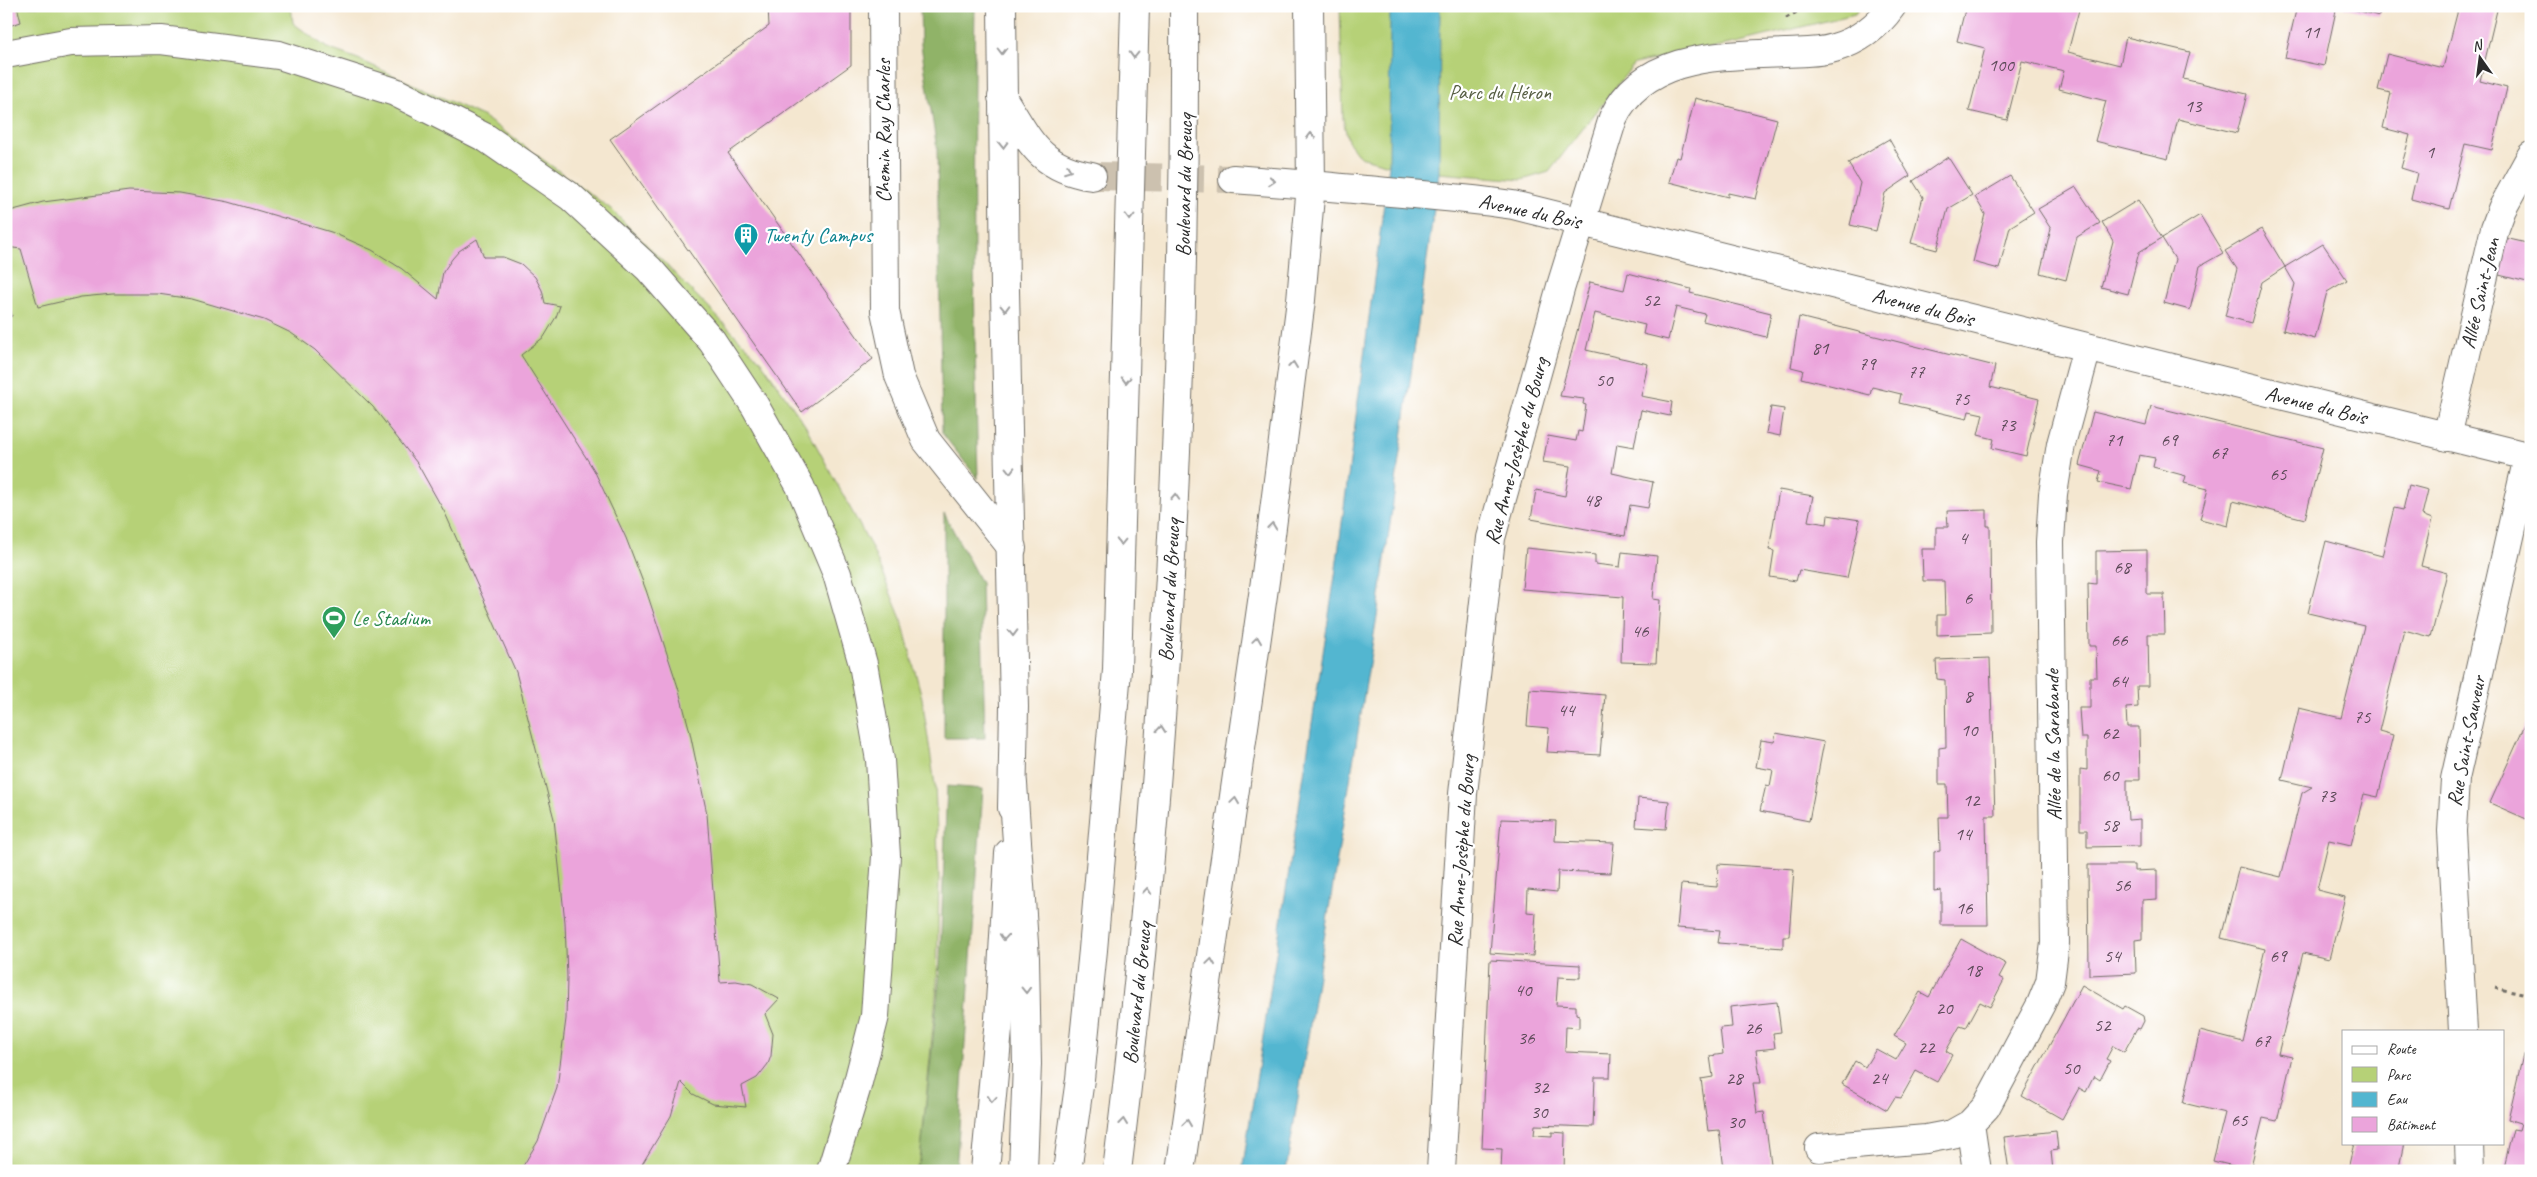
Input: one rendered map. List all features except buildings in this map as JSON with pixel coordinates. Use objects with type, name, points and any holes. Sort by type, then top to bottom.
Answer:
[{"type":"main road","name":"Chemin Ray Charles","points":[[883,6],[885,311],[899,376],[926,440],[1012,548]]},
{"type":"main road","points":[[985,1171],[999,1019],[1013,784],[1012,548],[1005,281],[1002,6]]},
{"type":"main road","points":[[1067,1171],[1080,1079],[1093,950],[1117,670],[1135,6]]},
{"type":"main road","name":"Boulevard du Breucq","points":[[1117,1171],[1136,1018],[1163,714],[1180,395],[1185,202],[1184,6]]},
{"type":"main road","points":[[1180,1171],[1266,574],[1301,300],[1311,185],[1309,6]]},
{"type":"main road","name":"Rue Anne-Josèphe du Bourg","points":[[1441,1171],[1463,794],[1491,538],[1581,221],[1613,118],[1620,103],[1633,88],[1648,76],[1665,68],[1730,56],[1833,49],[1863,35],[1882,19],[1892,6]]},
{"type":"main road","points":[[6,54],[71,42],[161,40],[279,55],[395,92],[486,138],[572,197],[649,269],[712,341],[755,406],[800,486],[837,574],[863,664],[880,760],[886,856],[875,1016],[857,1086],[831,1171]]},
{"type":"main road","points":[[1002,97],[1032,144],[1049,161],[1070,173],[1092,176]]},
{"type":"main road","name":"Allée Saint-Jean","points":[[2447,437],[2496,228],[2502,209],[2531,156]]},
{"type":"main road","name":"Avenue du Bois","points":[[1233,179],[1447,196],[1513,205],[2530,457]]},
{"type":"main road","name":"Allée de la Sarabande","points":[[1819,1148],[1926,1140],[1952,1134],[1970,1124],[1989,1102],[2041,1004],[2050,982],[2055,957],[2051,522],[2053,494],[2061,444],[2087,348]]},
{"type":"main road","name":"Rue Saint-Sauveur","points":[[2464,1030],[2452,831],[2455,779],[2530,457]]},
{"type":"main road","points":[[1013,784],[1025,958],[1027,1064],[1023,1171]]},
{"type":"main road","points":[[1970,1124],[1977,1171]]},
{"type":"main road","points":[[2469,1144],[2470,1171]]},
{"type":"green space","name":"Le Stadium","points":[[6,6],[291,6],[293,23],[327,48],[358,59],[484,117],[611,209],[760,360],[805,425],[872,548],[902,621],[922,698],[935,785],[939,879],[937,986],[919,1171],[6,1171]]},
{"type":"green space","points":[[920,6],[975,6],[974,243],[978,479],[942,433],[937,149],[921,45]]},
{"type":"green space","name":"Parc du Héron","points":[[1340,6],[1861,6],[1855,14],[1740,42],[1634,64],[1549,172],[1522,180],[1439,173],[1389,165],[1360,157],[1348,141],[1343,119]]},
{"type":"green space","points":[[944,513],[981,583],[985,738],[944,738]]},
{"type":"green space","points":[[947,786],[983,789],[956,1171],[914,1171],[920,1161],[939,982]]},
{"type":"water","points":[[1390,6],[1440,6],[1439,173],[1378,610],[1286,1171],[1242,1171],[1335,576],[1389,165]]},
{"type":"tunnel","points":[[1092,176],[1233,179]]},
{"type":"place","name":"Twenty Campus","points":[[746,256]]},
{"type":"place","name":"Le Stadium","points":[[334,639]]}]
